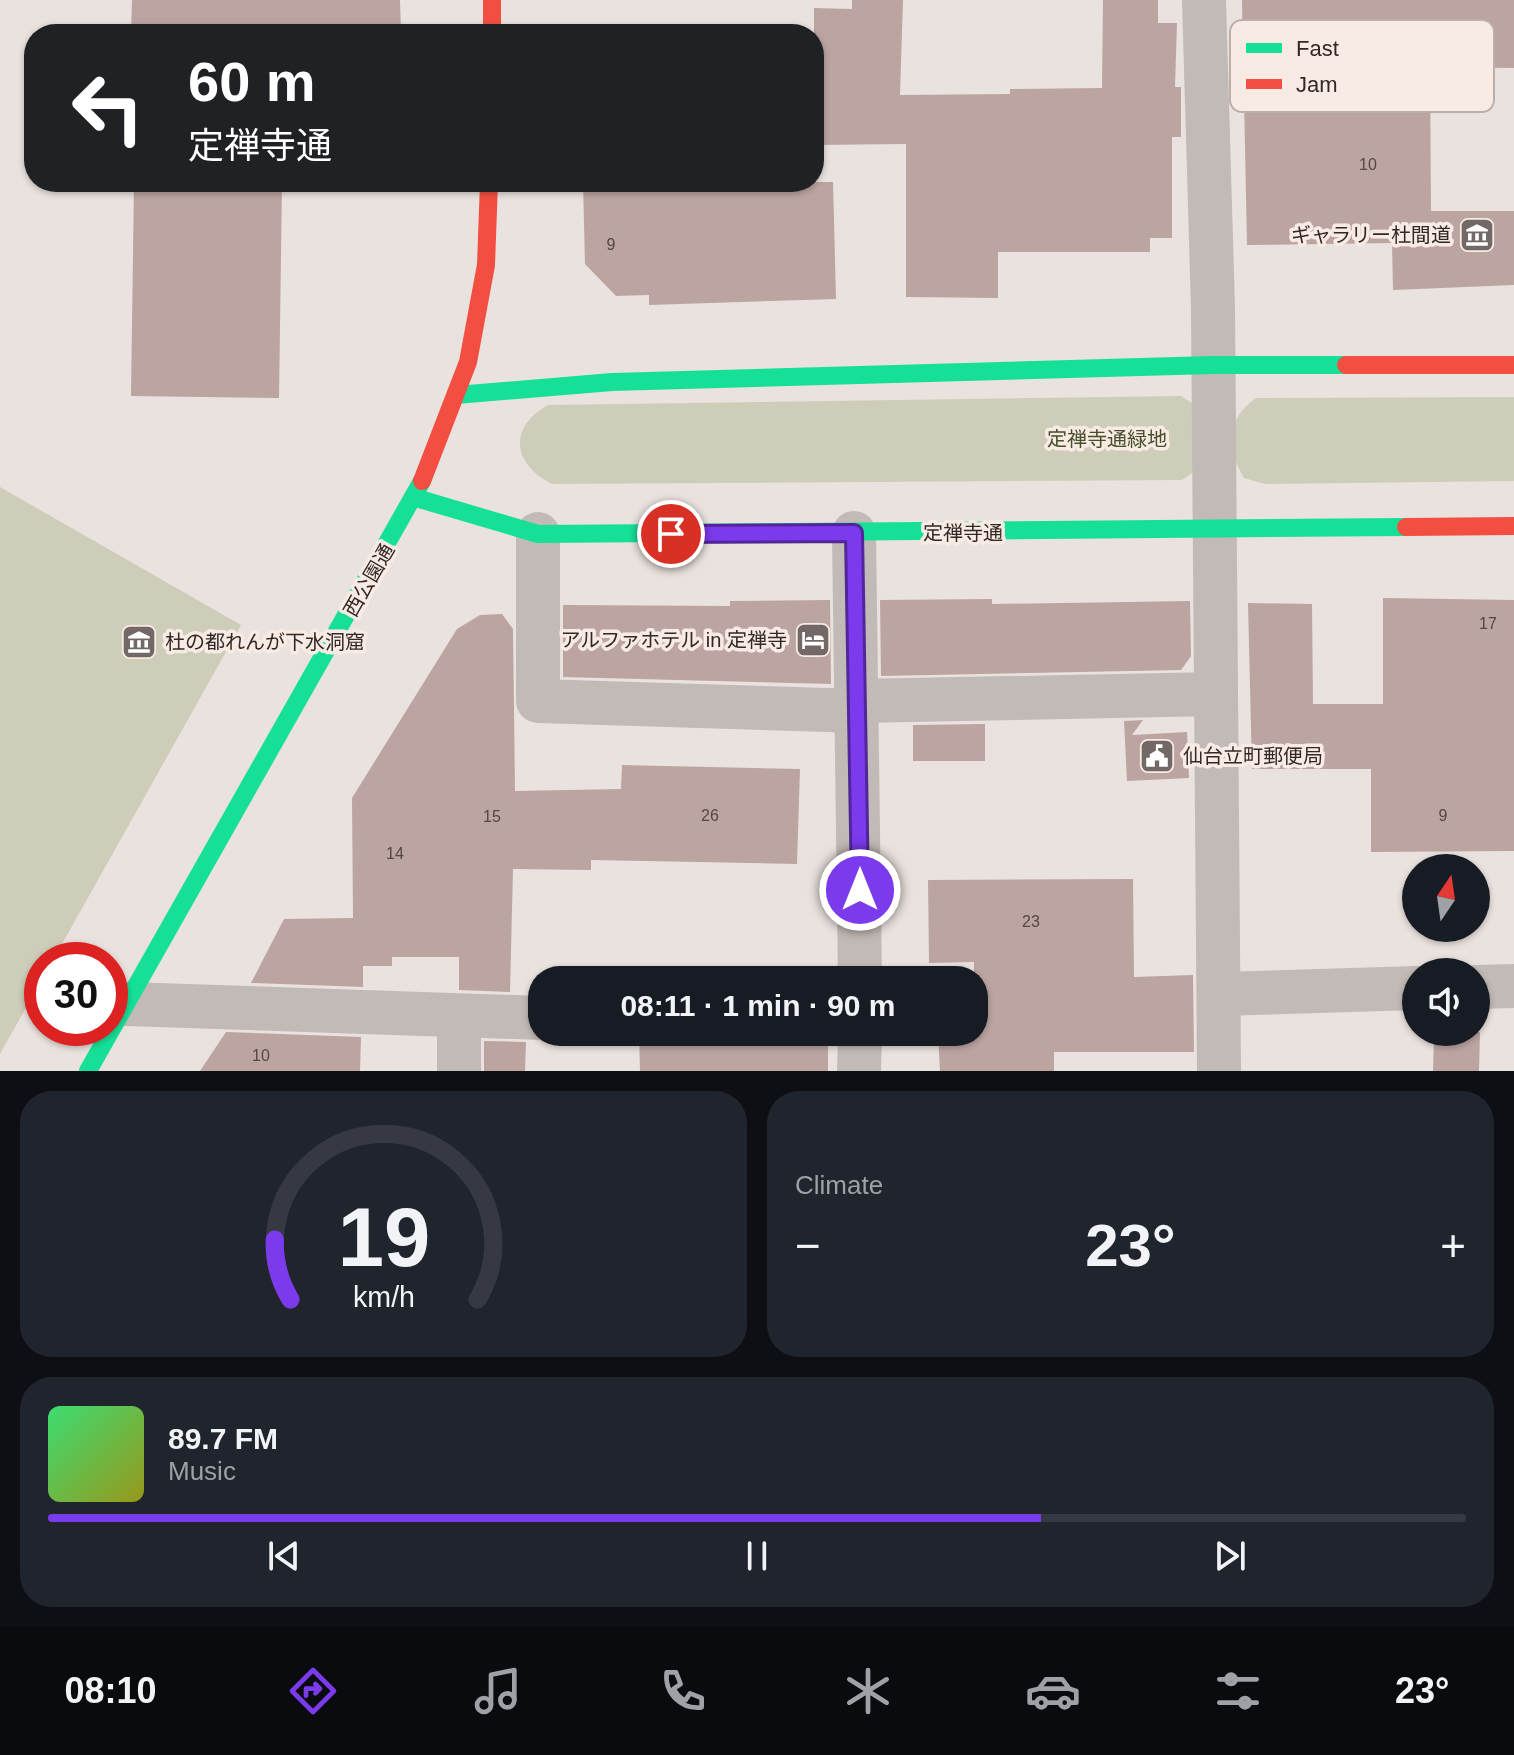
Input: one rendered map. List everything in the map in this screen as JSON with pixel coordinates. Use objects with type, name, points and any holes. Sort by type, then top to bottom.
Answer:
[{"type":"street","points":[[492,0],[492,24]]},
{"type":"street","points":[[1204,0],[1212,365],[1219,1071]]},
{"type":"street","name":"西公園通","points":[[128,1002],[416,498],[468,362],[486,265],[489,192]]},
{"type":"street","points":[[456,395],[612,382],[1212,365],[1514,365]]},
{"type":"street","name":"定禅寺通","points":[[416,498],[538,534],[1214,531],[1514,526]]},
{"type":"street","points":[[854,533],[859,706],[860,966]]},
{"type":"street","points":[[538,534],[538,701],[859,706],[1216,694]]},
{"type":"street","points":[[1490,987],[1514,986]]},
{"type":"street","points":[[1219,994],[1402,988]]},
{"type":"street","points":[[128,1004],[528,1018]]},
{"type":"street","points":[[459,1016],[459,1071]]},
{"type":"street","name":"西公園通","points":[[88,1071],[103,1046]]},
{"type":"street","points":[[859,1071],[860,1046]]},
{"type":"green space","name":"定禅寺通緑地","points":[[1181,396],[1195,405],[1195,471],[1182,480],[552,484],[529,466],[520,446],[526,424],[548,405]]},
{"type":"green space","points":[[1514,397],[1514,481],[1265,484],[1244,478],[1234,456],[1234,425],[1246,406],[1256,398]]},
{"type":"green space","points":[[0,487],[241,625],[63,942],[24,942],[24,1011],[0,1054]]},
{"type":"building","points":[[132,0],[400,0],[401,24],[131,24]]},
{"type":"building","points":[[852,0],[903,0],[900,95],[1010,94],[1010,89],[1102,88],[1103,0],[1158,0],[1158,23],[1177,23],[1175,87],[1181,87],[1181,137],[1172,137],[1172,238],[1150,238],[1150,252],[998,252],[998,298],[906,297],[906,144],[824,145],[824,24],[814,24],[814,8],[852,9]]},
{"type":"building","points":[[1242,0],[1514,0],[1514,68],[1494,68],[1494,20],[1242,20]]},
{"type":"building","points":[[1244,112],[1430,112],[1431,211],[1514,211],[1514,285],[1393,290],[1392,243],[1247,245]]},
{"type":"building","points":[[824,182],[833,182],[836,299],[649,305],[649,295],[616,296],[585,264],[583,192],[824,192]]},
{"type":"building","points":[[134,192],[282,192],[279,398],[131,396]]},
{"type":"building","points":[[1383,598],[1514,600],[1514,851],[1371,852],[1371,769],[1252,769],[1248,603],[1312,604],[1313,704],[1383,704]]},
{"type":"building","points":[[992,599],[992,604],[1190,601],[1191,656],[1181,670],[881,676],[880,600]]},
{"type":"building","points":[[830,600],[831,684],[563,677],[563,605],[730,606],[730,601]]},
{"type":"building","points":[[502,614],[513,629],[515,791],[621,789],[622,765],[800,769],[797,864],[591,860],[591,870],[513,869],[510,992],[459,990],[459,957],[392,957],[392,966],[363,966],[363,987],[251,983],[284,919],[353,918],[352,798],[457,629],[480,615]]},
{"type":"building","points":[[1143,720],[1132,735],[1187,732],[1189,778],[1127,781],[1124,721]]},
{"type":"building","points":[[985,724],[985,761],[913,761],[913,725]]},
{"type":"building","points":[[1133,879],[1134,977],[1193,975],[1194,1052],[1054,1052],[1054,1071],[940,1071],[939,1046],[988,1046],[988,966],[974,966],[974,962],[929,963],[928,880]]},
{"type":"building","points":[[226,1032],[361,1037],[360,1071],[200,1071]]},
{"type":"building","points":[[484,1041],[526,1042],[525,1071],[484,1071]]},
{"type":"building","points":[[639,1046],[828,1046],[828,1071],[640,1071]]},
{"type":"building","points":[[1434,1046],[1480,1046],[1479,1071],[1433,1071]]},
{"type":"traffic: fast","points":[[456,395],[612,382],[1212,365],[1346,365]]},
{"type":"traffic: fast","points":[[88,1071],[422,481]]},
{"type":"traffic: fast","points":[[416,498],[538,534],[1406,527]]},
{"type":"traffic: jam","points":[[492,0],[492,24]]},
{"type":"traffic: jam","points":[[422,481],[468,362],[486,265],[489,192]]},
{"type":"traffic: jam","points":[[1346,365],[1514,365]]},
{"type":"traffic: jam","points":[[1406,527],[1514,526]]},
{"type":"place","name":"ギャラリー杜間道","points":[[1477,235]]},
{"type":"place","name":"アルファホテル in 定禅寺","points":[[813,640]]},
{"type":"place","name":"杜の都れんが下水洞窟","points":[[139,642]]},
{"type":"place","name":"仙台立町郵便局","points":[[1157,756]]},
{"type":"route","points":[[671,534],[854,533],[860,890]]}]
